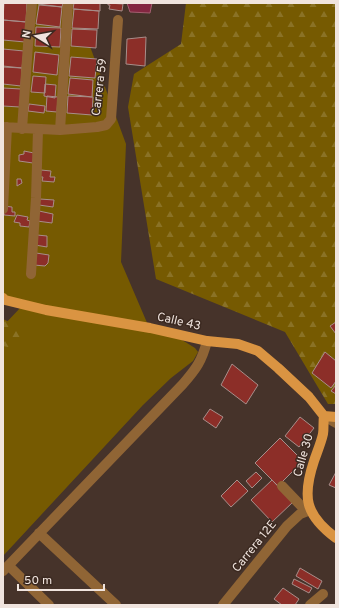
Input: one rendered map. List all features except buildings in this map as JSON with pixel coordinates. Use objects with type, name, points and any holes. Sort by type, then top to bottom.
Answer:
[{"type":"main road","name":"Calle 43","points":[[3,298],[5,300],[46,310],[150,328],[207,342],[238,344],[258,351],[309,397],[324,416]]},
{"type":"main road","points":[[324,416],[336,417]]},
{"type":"main road","name":"Calle 30","points":[[324,416],[323,435],[310,473],[306,492],[308,510],[319,524],[336,538]]},
{"type":"street","points":[[22,129],[32,3]]},
{"type":"street","points":[[60,130],[68,3]]},
{"type":"street","name":"Carrera 59","points":[[5,127],[60,130],[106,125],[111,119],[118,20]]},
{"type":"street","points":[[3,209],[5,127]]},
{"type":"street","points":[[31,274],[36,198],[38,130]]},
{"type":"street","points":[[49,605],[6,568],[183,384],[196,368],[203,356],[207,342]]},
{"type":"street","points":[[324,416],[336,423]]},
{"type":"street","points":[[282,486],[308,510]]},
{"type":"street","name":"Carrera 12E","points":[[223,605],[286,526],[300,514],[308,510]]},
{"type":"street","points":[[39,533],[116,605]]},
{"type":"street","points":[[310,605],[323,594]]},
{"type":"green space","points":[[3,3],[74,3],[126,144],[121,262],[148,325],[166,330],[195,348],[198,352],[193,361],[171,378],[143,405],[3,556],[3,326],[22,306],[3,301]]},
{"type":"green space","points":[[186,3],[336,3],[336,404],[328,404],[285,332],[156,279],[128,107],[134,74],[181,44]]},
{"type":"green space","points":[[3,319],[26,330],[22,350],[3,346]]},
{"type":"shaded area","points":[[127,3],[152,3],[150,13],[130,12]]}]
